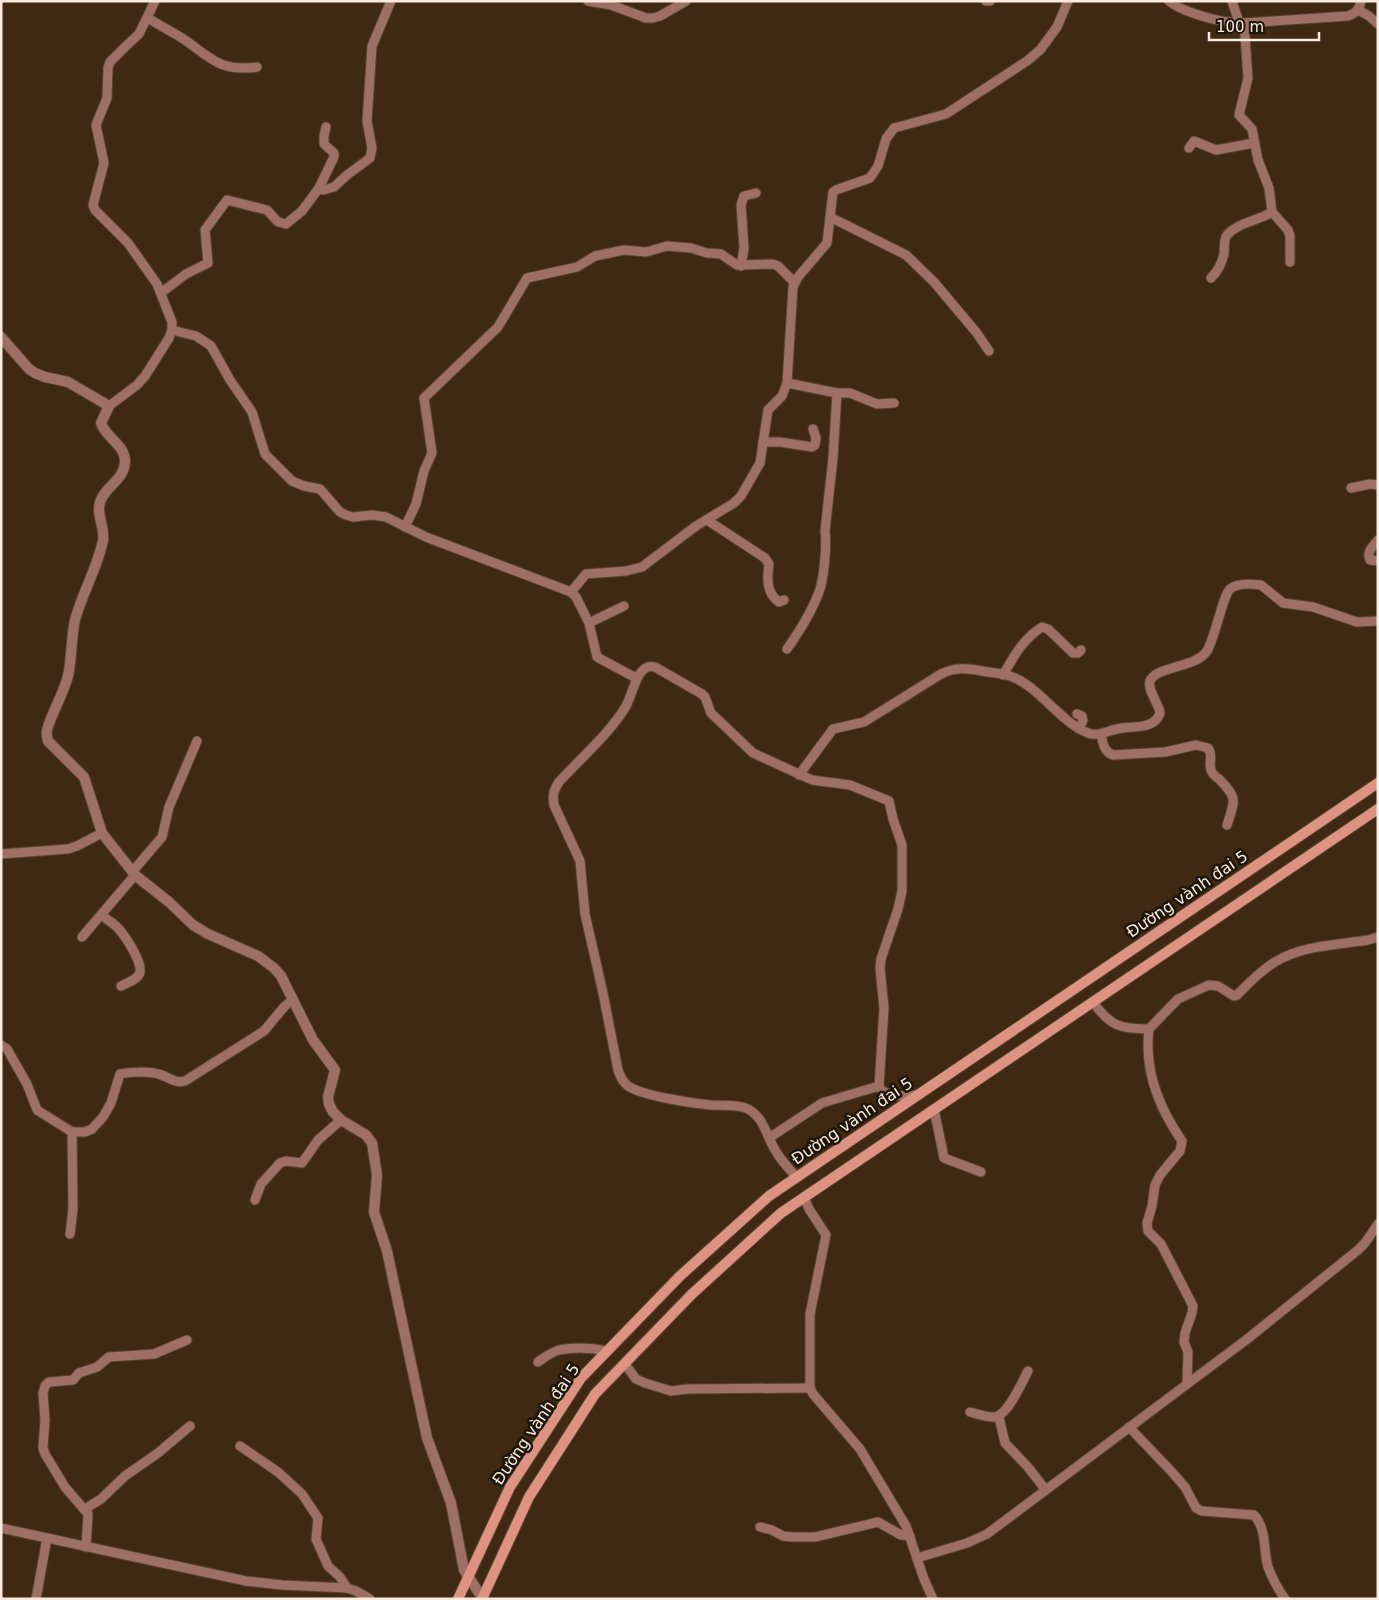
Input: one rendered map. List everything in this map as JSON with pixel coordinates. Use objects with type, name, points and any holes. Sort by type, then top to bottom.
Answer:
[{"type":"main road","name":"Đường vành đai 5","points":[[458,1599],[510,1487],[581,1378],[680,1276],[769,1196],[1378,783]]},
{"type":"main road","name":"Đường vành đai 5","points":[[482,1598],[529,1498],[596,1394],[692,1294],[782,1213],[1378,809]]},
{"type":"street","points":[[155,1],[139,34],[110,62],[108,68],[107,98],[96,125],[104,163],[93,206],[133,249],[162,292],[172,322],[172,330],[170,338],[145,376],[137,385],[109,406],[101,423],[103,429],[120,448],[124,455],[125,463],[119,480],[102,497],[100,503],[99,510],[103,530],[101,546],[76,618],[68,674],[46,736],[48,741],[84,777],[102,832],[134,874],[200,930],[267,962],[281,976],[313,1040],[335,1070],[328,1098],[333,1112],[341,1120],[366,1135],[372,1143],[377,1175],[374,1212],[387,1251],[427,1438],[451,1502],[462,1564],[468,1578],[482,1598]]},
{"type":"street","points":[[319,188],[323,190],[334,187],[370,158],[372,148],[367,121],[372,46],[391,1]]},
{"type":"street","points":[[588,1],[611,5],[646,18],[653,18],[686,1]]},
{"type":"street","points":[[571,592],[586,574],[626,571],[642,566],[691,530],[734,503],[741,496],[760,463],[768,410],[782,396],[788,383],[794,282],[827,243],[833,192],[870,178],[878,166],[886,139],[894,128],[946,114],[1028,61],[1040,50],[1057,28],[1068,1]]},
{"type":"street","points":[[1169,1],[1187,11],[1228,22],[1242,23],[1348,16],[1354,13],[1359,5],[1378,24]]},
{"type":"street","points":[[1232,1],[1242,23],[1248,78],[1239,114],[1252,129],[1254,143],[1269,188],[1272,212],[1288,230],[1290,262]]},
{"type":"street","points":[[148,18],[185,40],[199,52],[229,68],[257,67]]},
{"type":"street","points":[[162,292],[186,274],[208,263],[205,230],[227,200],[264,208],[278,222],[286,224],[302,211],[319,188],[334,157],[334,154],[324,144],[326,127]]},
{"type":"street","points":[[1189,148],[1194,141],[1216,150],[1254,143]]},
{"type":"street","points":[[741,266],[744,248],[742,205],[744,196],[756,193]]},
{"type":"street","points":[[1211,278],[1220,267],[1225,238],[1228,233],[1246,222],[1272,212]]},
{"type":"street","points":[[830,217],[906,255],[934,282],[976,332],[989,351]]},
{"type":"street","points":[[405,527],[416,504],[424,471],[432,453],[424,398],[498,327],[527,278],[577,268],[595,256],[624,250],[646,252],[667,246],[691,248],[707,253],[721,254],[733,264],[741,266],[773,264],[778,266],[794,282]]},
{"type":"street","points":[[172,330],[196,336],[211,346],[230,380],[252,412],[265,454],[292,481],[304,486],[320,489],[340,512],[346,515],[353,517],[379,515],[426,537],[571,592],[576,597],[590,623],[597,657],[636,678]]},
{"type":"street","points":[[1,337],[29,369],[45,377],[64,381],[109,406]]},
{"type":"street","points":[[788,383],[850,393],[876,404],[894,403]]},
{"type":"street","points":[[787,649],[821,586],[837,392]]},
{"type":"street","points":[[763,442],[780,442],[812,447],[816,441],[813,428]]},
{"type":"street","points":[[1351,488],[1370,484],[1378,485]]},
{"type":"street","points":[[708,520],[765,558],[769,564],[767,577],[769,590],[776,600],[779,602],[784,600]]},
{"type":"street","points":[[1378,540],[1370,549],[1368,556],[1370,560],[1378,561]]},
{"type":"street","points":[[799,775],[833,729],[864,722],[941,674],[961,668],[1016,678],[1079,729],[1093,735],[1101,735],[1117,729],[1139,727],[1155,722],[1159,718],[1160,713],[1150,687],[1150,681],[1159,672],[1184,665],[1206,653],[1228,592],[1235,586],[1261,586],[1283,603],[1313,607],[1357,622],[1378,621]]},
{"type":"street","points":[[590,623],[624,606]]},
{"type":"street","points":[[1003,675],[1022,643],[1030,634],[1042,627],[1048,629],[1073,652],[1078,653],[1081,650]]},
{"type":"street","points":[[796,1178],[777,1153],[761,1121],[747,1109],[738,1106],[702,1104],[644,1093],[627,1085],[621,1079],[618,1070],[585,914],[580,861],[554,805],[553,797],[554,789],[559,782],[620,716],[631,696],[636,678],[646,668],[651,666],[706,697],[711,714],[748,749],[799,775],[812,780],[850,785],[886,798],[890,804],[900,839],[902,874],[900,900],[881,959],[880,968],[884,1008],[879,1086],[885,1093],[916,1096]]},
{"type":"street","points":[[1077,714],[1082,716],[1079,729]]},
{"type":"street","points":[[1101,735],[1105,750],[1108,754],[1113,755],[1165,752],[1196,745],[1208,748],[1212,756],[1210,770],[1232,792],[1234,798],[1227,825]]},
{"type":"street","points":[[82,937],[162,838],[169,807],[197,742]]},
{"type":"street","points":[[1,854],[68,849],[102,832]]},
{"type":"street","points":[[101,915],[118,928],[140,964],[140,972],[137,977],[121,986]]},
{"type":"street","points":[[1187,1384],[1188,1352],[1184,1342],[1193,1306],[1162,1244],[1148,1231],[1147,1223],[1155,1185],[1160,1174],[1180,1151],[1182,1141],[1160,1105],[1150,1072],[1147,1044],[1149,1029],[1178,999],[1209,985],[1218,986],[1234,996],[1259,974],[1287,955],[1302,950],[1378,937]]},
{"type":"street","points":[[1,1045],[7,1049],[27,1084],[36,1110],[72,1132],[85,1132],[92,1129],[103,1117],[111,1103],[120,1074],[152,1073],[162,1075],[175,1082],[185,1081],[264,1031],[293,999]]},
{"type":"street","points":[[1093,1002],[1110,1022],[1117,1025],[1149,1029]]},
{"type":"street","points":[[769,1138],[822,1103],[879,1086]]},
{"type":"street","points":[[934,1109],[944,1158],[981,1172]]},
{"type":"street","points":[[255,1200],[260,1184],[280,1163],[286,1161],[302,1163],[318,1140],[341,1120]]},
{"type":"street","points":[[70,1234],[73,1209],[72,1132]]},
{"type":"street","points":[[804,1197],[826,1235],[810,1314],[810,1388],[860,1449],[910,1536],[924,1579],[933,1599]]},
{"type":"street","points":[[918,1558],[967,1543],[987,1534],[1246,1340],[1358,1250],[1378,1224]]},
{"type":"street","points":[[86,1547],[89,1519],[85,1509],[65,1487],[45,1454],[43,1442],[45,1420],[43,1393],[45,1386],[49,1382],[73,1380],[79,1373],[98,1367],[109,1356],[154,1354],[187,1340]]},
{"type":"street","points":[[538,1362],[559,1350],[596,1348],[608,1351]]},
{"type":"street","points":[[625,1364],[636,1379],[671,1391],[687,1389],[810,1388]]},
{"type":"street","points":[[970,1412],[999,1417],[1008,1408],[1028,1372]]},
{"type":"street","points":[[999,1417],[1005,1443],[1046,1489]]},
{"type":"street","points":[[85,1509],[101,1499],[125,1476],[158,1453],[190,1426]]},
{"type":"street","points":[[1129,1427],[1184,1487],[1196,1508],[1202,1512],[1254,1515],[1258,1520],[1264,1538],[1268,1566],[1284,1599]]},
{"type":"street","points":[[240,1446],[278,1472],[302,1494],[318,1518],[316,1539],[328,1566],[347,1588]]},
{"type":"street","points":[[760,1527],[792,1538],[815,1537],[878,1522],[901,1535],[910,1536]]},
{"type":"street","points":[[1,1528],[246,1581],[282,1586],[347,1588],[356,1590],[370,1599]]},
{"type":"street","points":[[36,1599],[47,1538]]}]
